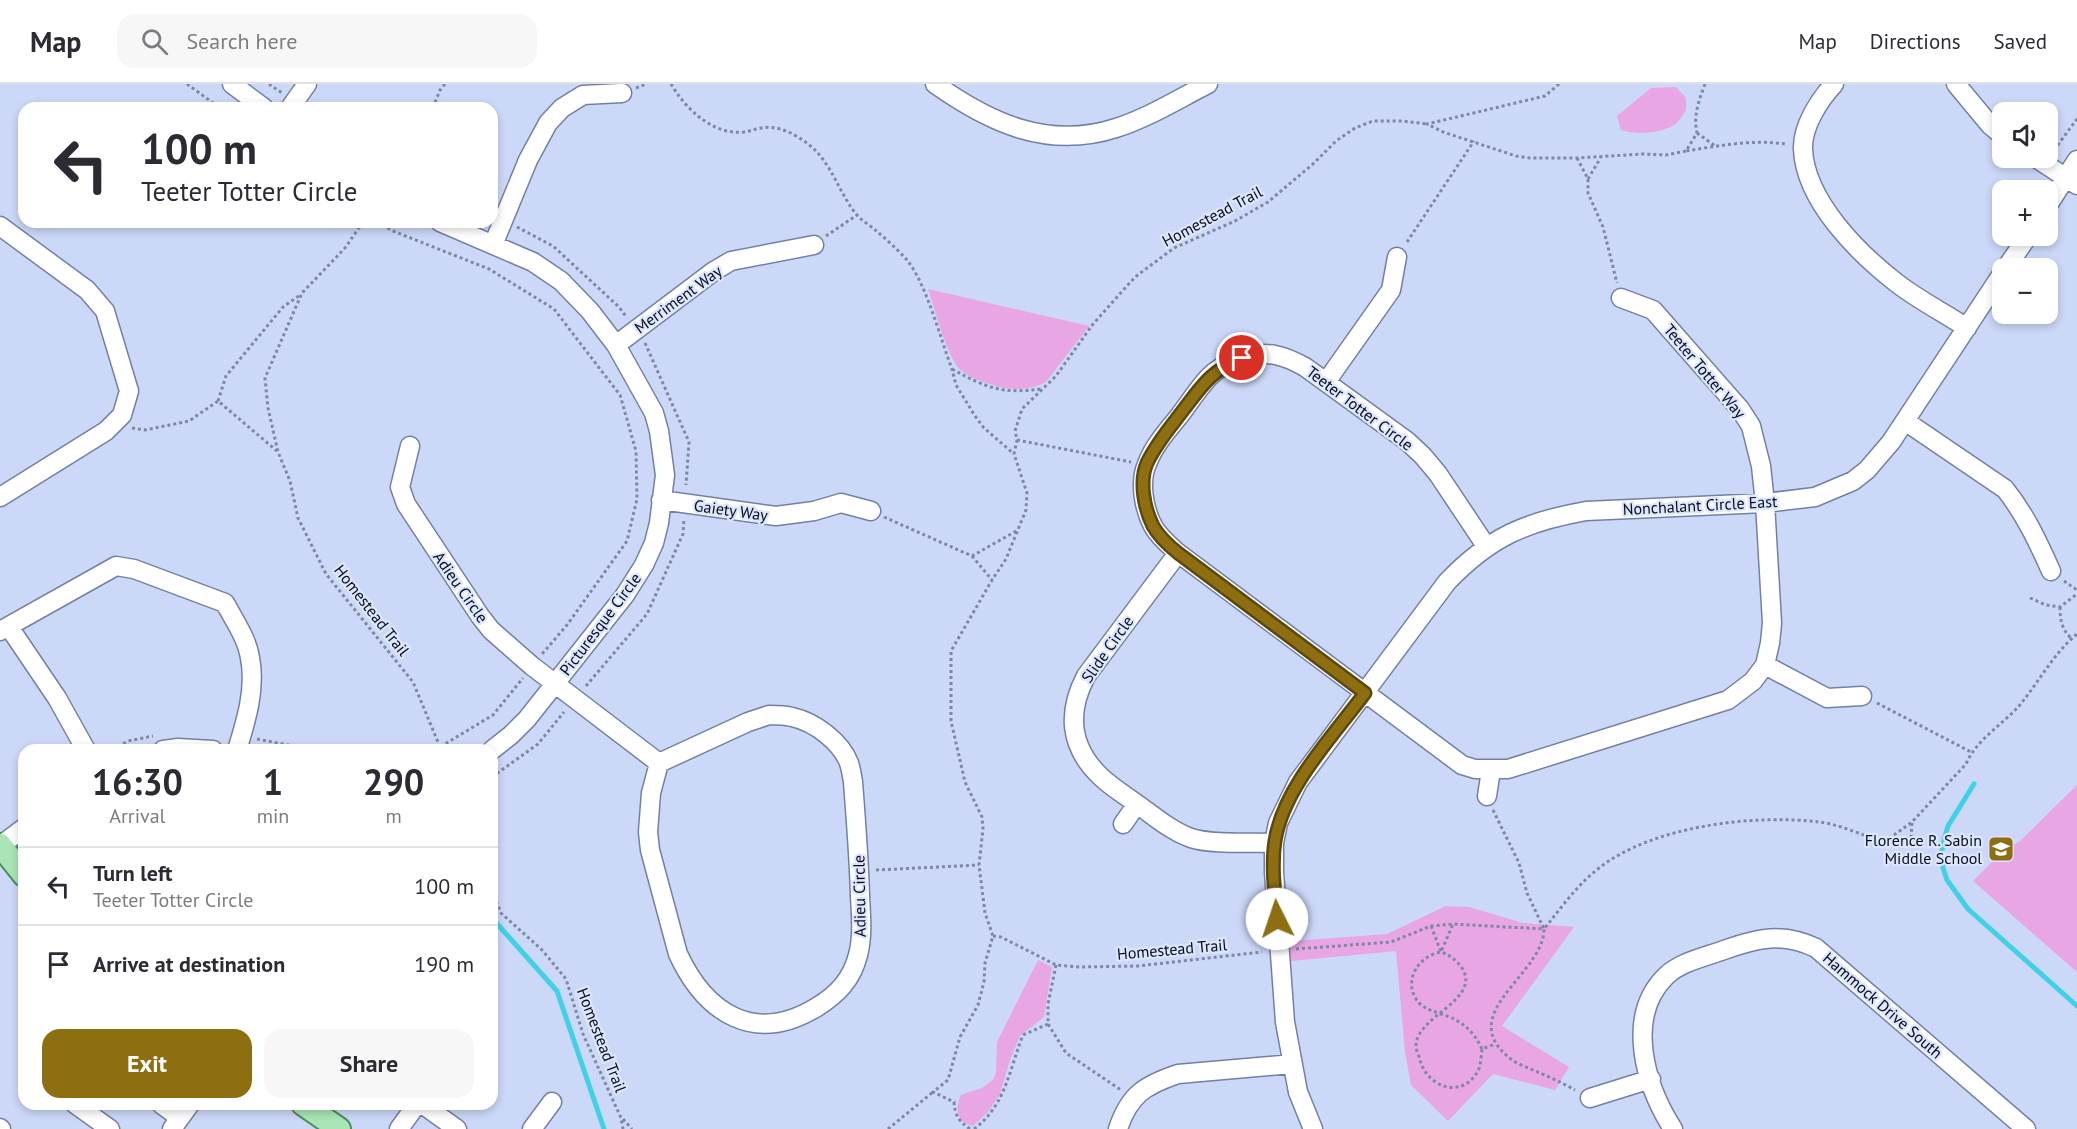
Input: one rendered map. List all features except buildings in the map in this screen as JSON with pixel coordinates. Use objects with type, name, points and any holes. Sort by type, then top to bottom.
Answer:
[{"type":"main road","points":[[0,846],[18,868]]},
{"type":"main road","points":[[311,1110],[337,1129]]},
{"type":"street","points":[[232,84],[256,102]]},
{"type":"street","points":[[294,102],[307,84]]},
{"type":"street","points":[[935,84],[961,102],[1004,124],[1025,131],[1069,136],[1116,129],[1143,118],[1208,84]]},
{"type":"street","points":[[1834,84],[1810,120],[1803,147],[1809,180],[1815,194],[1855,245],[1874,265],[1899,285],[1967,328]]},
{"type":"street","points":[[1956,84],[1992,126]]},
{"type":"street","points":[[494,245],[528,160],[548,123],[562,108],[583,95],[622,93]]},
{"type":"street","points":[[2058,195],[2071,181],[2077,160]]},
{"type":"street","points":[[2058,168],[2071,181]]},
{"type":"street","points":[[0,226],[87,290],[105,312],[129,391],[122,415],[113,425],[0,497]]},
{"type":"street","name":"Picturesque Circle","points":[[454,228],[532,262],[561,281],[590,311],[616,345],[654,413],[663,452],[665,475],[659,523],[654,543],[644,565],[625,595],[527,719],[498,745]]},
{"type":"street","name":"Merriment Way","points":[[616,345],[714,270],[731,261],[814,244]]},
{"type":"street","points":[[1326,382],[1391,290],[1398,257]]},
{"type":"street","name":"Nonchalant Circle East","points":[[1313,1129],[1298,1092],[1285,1022],[1274,872],[1274,843],[1278,823],[1298,782],[1447,582],[1466,562],[1486,546],[1532,524],[1557,516],[1586,511],[1765,503],[1815,497],[1853,482],[1879,457],[1905,421],[1992,289]]},
{"type":"street","name":"Teeter Totter Way","points":[[1621,298],[1653,310],[1740,409],[1751,426],[1757,443],[1765,503]]},
{"type":"street","name":"Teeter Totter Circle","points":[[1486,546],[1438,474],[1407,441],[1305,367],[1289,358],[1273,354],[1242,358],[1227,364],[1209,376],[1156,446],[1146,465],[1143,484],[1144,499],[1153,526],[1163,540],[1462,765],[1491,770],[1508,769],[1728,700],[1753,681],[1765,664],[1772,623],[1765,503]]},
{"type":"street","points":[[1905,421],[2005,489],[2016,503],[2051,571]]},
{"type":"street","name":"Adieu Circle","points":[[410,446],[400,487],[410,512],[491,630],[532,666],[556,682],[659,764]]},
{"type":"street","name":"Gaiety Way","points":[[661,500],[776,516],[841,503],[871,512]]},
{"type":"street","name":"Slide Circle","points":[[1178,553],[1086,676],[1077,694],[1073,711],[1073,727],[1080,748],[1091,767],[1102,778],[1178,832],[1194,839],[1274,843]]},
{"type":"street","points":[[83,744],[57,698],[5,629],[116,566],[134,569],[225,603],[244,638],[250,657],[252,681],[250,703],[239,744]]},
{"type":"street","points":[[1765,664],[1827,698],[1862,696]]},
{"type":"street","name":"Adieu Circle","points":[[769,715],[792,716],[808,723],[825,733],[849,763],[854,782],[859,871],[862,936],[853,972],[843,988],[808,1012],[784,1022],[760,1024],[743,1020],[726,1012],[712,1002],[685,969],[675,942],[650,850],[648,832],[651,793],[659,764],[748,722],[769,715]]},
{"type":"street","points":[[1487,796],[1491,770]]},
{"type":"street","points":[[1123,824],[1137,804]]},
{"type":"street","points":[[0,846],[18,832]]},
{"type":"street","name":"Hammock Drive South","points":[[1673,1129],[1660,1105],[1644,1060],[1642,1039],[1644,1019],[1648,1002],[1657,986],[1666,975],[1680,967],[1757,940],[1785,938],[1816,948],[2026,1129]]},
{"type":"street","points":[[1118,1129],[1133,1099],[1146,1087],[1178,1074],[1292,1064]]},
{"type":"street","points":[[1590,1098],[1651,1079]]},
{"type":"street","points":[[532,1129],[552,1102]]},
{"type":"street","points":[[83,1110],[110,1129]]},
{"type":"street","points":[[399,1129],[413,1110]]},
{"type":"street","points":[[430,1110],[457,1129]]},
{"type":"path","points":[[188,84],[212,102]]},
{"type":"path","points":[[435,102],[445,84]]},
{"type":"path","points":[[671,84],[692,111],[708,123],[726,130],[743,132],[763,127],[776,127],[803,141],[816,152],[831,170],[856,215],[885,238],[907,261],[918,277],[957,385],[979,422],[1014,454],[1027,493],[1026,510],[1020,529],[1006,559],[951,651],[951,721],[965,782],[982,818],[979,865],[985,913],[993,936],[985,963],[984,982],[978,1005],[960,1037],[948,1080],[888,1129]]},
{"type":"path","name":"Homestead Trail","points":[[1426,124],[1545,96],[1559,84]]},
{"type":"path","points":[[1705,84],[1698,102],[1694,123],[1697,133],[1715,146]]},
{"type":"path","points":[[2058,140],[2077,119]]},
{"type":"path","name":"Homestead Trail","points":[[1014,454],[1017,440],[1015,431],[1022,409],[1056,376],[1094,324],[1136,277],[1174,248],[1235,221],[1268,202],[1336,141],[1355,128],[1373,121],[1426,124],[1443,132],[1516,156],[1530,158],[1666,155],[1715,146],[1772,142],[1803,147]]},
{"type":"path","points":[[1686,151],[1697,133]]},
{"type":"path","points":[[1398,257],[1474,141]]},
{"type":"path","points":[[1588,179],[1601,156]]},
{"type":"path","points":[[1577,158],[1588,179],[1588,193],[1603,228],[1621,298]]},
{"type":"path","points":[[814,244],[856,215]]},
{"type":"path","points":[[498,773],[538,744],[646,614],[683,534],[689,442],[648,348],[619,308],[553,246],[503,220]]},
{"type":"path","name":"Homestead Trail","points":[[278,452],[218,401],[226,376],[283,307],[302,293],[345,248],[359,228]]},
{"type":"path","points":[[388,228],[489,268],[554,309],[620,395],[636,451],[636,499],[627,541],[567,625],[494,715],[445,744]]},
{"type":"path","name":"Homestead Trail","points":[[302,293],[265,378],[268,408],[278,452],[290,481],[298,518],[326,574],[413,682],[439,744]]},
{"type":"path","points":[[952,369],[983,386],[1001,390],[1041,389]]},
{"type":"path","points":[[113,425],[145,430],[189,421],[218,401]]},
{"type":"path","points":[[1017,440],[1146,465]]},
{"type":"path","points":[[871,512],[972,556],[992,580]]},
{"type":"path","points":[[972,556],[1020,529]]},
{"type":"path","points":[[2030,598],[2046,605],[2060,607],[2077,594]]},
{"type":"path","points":[[2060,607],[2060,620],[2065,633],[2072,638]]},
{"type":"path","points":[[1884,842],[1912,822],[1966,764],[1971,752],[2019,705],[2039,677],[2077,634]]},
{"type":"path","points":[[1862,696],[1971,752]]},
{"type":"path","points":[[1487,796],[1519,863],[1527,893],[1544,929],[1544,938],[1539,949],[1503,995],[1493,1016],[1491,1030],[1495,1044],[1513,1061],[1590,1098]]},
{"type":"path","points":[[1544,929],[1576,890],[1599,868],[1637,846],[1678,832],[1739,822],[1821,822],[1900,846],[1911,842],[1912,822]]},
{"type":"path","points":[[859,871],[979,865]]},
{"type":"path","name":"Homestead Trail","points":[[498,905],[501,913],[542,950],[566,979],[583,1034],[621,1118],[623,1129]]},
{"type":"path","points":[[1441,952],[1453,924]]},
{"type":"path","name":"Homestead Trail","points":[[993,936],[1001,937],[1056,965],[1138,966],[1280,950],[1391,942],[1431,926],[1453,924],[1544,929]]},
{"type":"path","points":[[1431,926],[1441,952]]},
{"type":"path","points":[[1440,1013],[1426,1025],[1416,1046],[1421,1066],[1428,1078],[1438,1085],[1448,1088],[1460,1087],[1470,1082],[1478,1071],[1482,1049],[1477,1038],[1468,1027],[1454,1018],[1440,1013],[1428,1010],[1419,1002],[1413,990],[1412,975],[1419,963],[1429,954],[1441,952],[1458,961],[1465,973],[1465,984],[1455,1002],[1440,1013]]},
{"type":"path","points":[[1056,965],[1048,1004],[1048,1024],[1066,1053],[1133,1099]]},
{"type":"path","points":[[933,1092],[954,1102],[954,1111],[958,1120],[972,1129],[991,1113],[1005,1090],[1014,1056],[1023,1035],[1048,1024]]},
{"type":"path","points":[[1482,1049],[1495,1044]]},
{"type":"path","name":"Homestead Trail","points":[[621,1118],[632,1129]]},
{"type":"shaded area","points":[[1676,87],[1686,98],[1686,110],[1676,124],[1648,133],[1621,130],[1617,116],[1651,88]]},
{"type":"shaded area","points":[[928,289],[1089,326],[1046,382],[1028,388],[1002,388],[974,378],[957,365],[946,345]]},
{"type":"shaded area","points":[[2077,785],[2077,972],[1973,881],[2000,854],[2020,841]]},
{"type":"shaded area","points":[[1446,906],[1469,907],[1523,923],[1574,927],[1502,1026],[1569,1067],[1555,1090],[1493,1074],[1448,1121],[1411,1085],[1405,1052],[1396,951],[1281,962],[1279,942],[1387,934]]},
{"type":"shaded area","points":[[1038,960],[1052,967],[1044,1017],[1020,1036],[1000,1094],[988,1112],[973,1126],[967,1124],[958,1114],[961,1095],[982,1088],[993,1080],[996,1073],[997,1042]]},
{"type":"waterway","points":[[1974,784],[1948,826],[1944,840],[1941,855],[1947,880],[1968,909],[2077,1006]]},
{"type":"waterway","points":[[498,925],[557,991],[604,1129]]},
{"type":"place","name":"Florence R. Sabin Middle School","points":[[2001,849]]},
{"type":"route","points":[[1242,358],[1227,364],[1209,376],[1156,446],[1146,465],[1143,484],[1147,511],[1153,526],[1163,540],[1365,693],[1298,782],[1278,823],[1274,843],[1277,919]]}]
